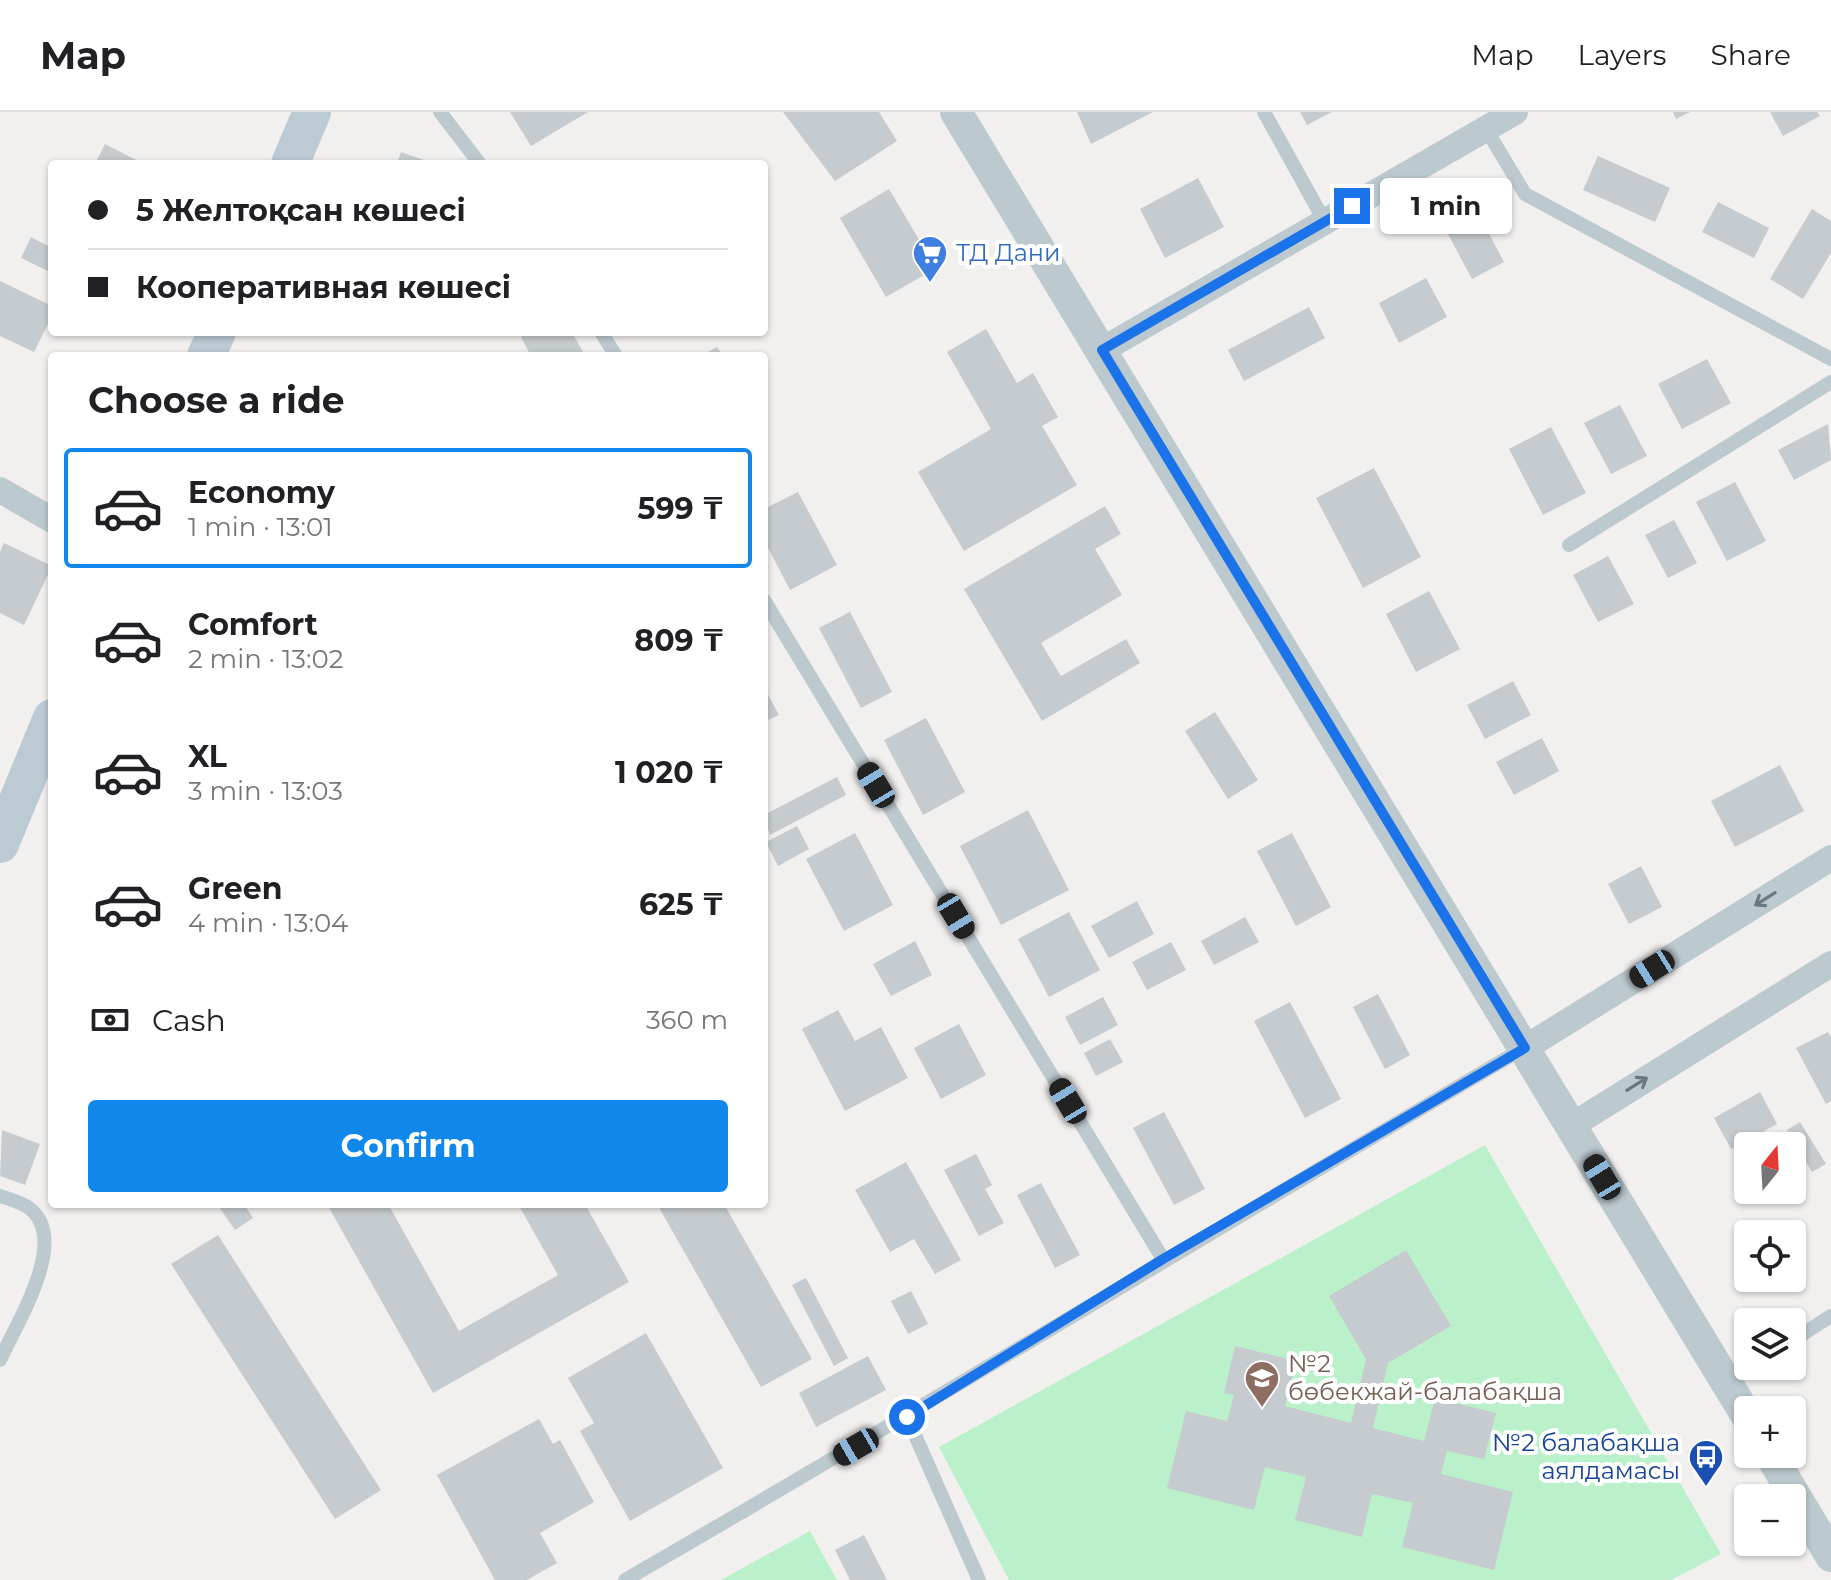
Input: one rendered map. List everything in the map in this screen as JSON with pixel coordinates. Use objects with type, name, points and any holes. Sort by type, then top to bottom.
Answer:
[{"type":"main road","points":[[292,160],[312,112]]},
{"type":"main road","points":[[0,844],[48,728]]},
{"type":"street","points":[[956,112],[1571,1126],[1734,1367]]},
{"type":"street","points":[[1102,350],[1515,112]]},
{"type":"street","points":[[0,490],[48,518]]},
{"type":"street","points":[[1525,1048],[1831,858]]},
{"type":"street","points":[[1571,1126],[1831,964]]},
{"type":"street","points":[[1778,1468],[1831,1556]]},
{"type":"lane","points":[[440,112],[477,160]]},
{"type":"lane","points":[[1264,112],[1325,222]]},
{"type":"lane","points":[[1486,129],[1525,194],[1831,359]]},
{"type":"lane","points":[[1569,545],[1831,382]]},
{"type":"lane","points":[[768,607],[1163,1259]]},
{"type":"lane","points":[[625,1580],[907,1417],[1163,1259],[1525,1048]]},
{"type":"lane","points":[[0,1196],[29,1208],[46,1232],[44,1263],[0,1360]]},
{"type":"lane","points":[[1806,1332],[1831,1316]]},
{"type":"lane","points":[[907,1417],[979,1580]]},
{"type":"green space","points":[[1485,1145],[1721,1554],[1671,1580],[1009,1580],[939,1447]]},
{"type":"green space","points":[[810,1531],[837,1580],[721,1580]]},
{"type":"building","points":[[510,112],[588,112],[531,146]]},
{"type":"building","points":[[783,112],[879,112],[897,141],[835,181]]},
{"type":"building","points":[[1077,112],[1153,112],[1091,144]]},
{"type":"building","points":[[1300,112],[1332,112],[1307,125]]},
{"type":"building","points":[[1673,112],[1690,112],[1676,119]]},
{"type":"building","points":[[1770,112],[1817,112],[1820,116],[1783,136]]},
{"type":"building","points":[[105,144],[136,160],[97,160]]},
{"type":"building","points":[[401,152],[424,160],[398,160]]},
{"type":"building","points":[[1598,156],[1670,188],[1655,222],[1583,190]]},
{"type":"building","points":[[1198,178],[1224,227],[1165,258],[1140,209]]},
{"type":"building","points":[[889,189],[936,268],[886,297],[840,218]]},
{"type":"building","points":[[1472,202],[1504,262],[1472,279],[1440,219]]},
{"type":"building","points":[[1718,202],[1769,228],[1754,258],[1702,232]]},
{"type":"building","points":[[1812,209],[1831,221],[1831,253],[1803,299],[1770,279]]},
{"type":"building","points":[[31,237],[48,246],[48,271],[21,258]]},
{"type":"building","points":[[1426,278],[1447,317],[1399,343],[1379,303]]},
{"type":"building","points":[[0,281],[48,304],[48,324],[34,352],[0,336]]},
{"type":"building","points":[[1309,307],[1325,338],[1244,381],[1228,350]]},
{"type":"building","points":[[986,329],[1017,383],[1033,373],[1058,417],[1042,426],[1077,485],[964,551],[918,472],[991,429],[947,352]]},
{"type":"building","points":[[574,336],[583,352],[529,352],[521,337]]},
{"type":"building","points":[[1707,359],[1731,403],[1682,429],[1658,384]]},
{"type":"building","points":[[1620,405],[1647,456],[1611,474],[1584,423]]},
{"type":"building","points":[[1828,424],[1831,460],[1794,480],[1778,450]]},
{"type":"building","points":[[1551,427],[1586,493],[1543,515],[1509,449]]},
{"type":"building","points":[[1374,468],[1421,557],[1363,588],[1316,498]]},
{"type":"building","points":[[1735,482],[1766,541],[1727,561],[1696,502]]},
{"type":"building","points":[[798,492],[837,565],[790,590],[768,548],[768,507]]},
{"type":"building","points":[[1105,506],[1121,534],[1095,549],[1122,595],[1041,643],[1061,676],[1126,639],[1140,663],[1042,721],[964,589]]},
{"type":"building","points":[[1674,520],[1697,563],[1668,578],[1645,535]]},
{"type":"building","points":[[4,543],[48,564],[48,574],[24,625],[0,613],[0,552]]},
{"type":"building","points":[[1608,556],[1634,604],[1598,622],[1573,575]]},
{"type":"building","points":[[1429,591],[1460,649],[1416,672],[1386,614]]},
{"type":"building","points":[[850,612],[892,692],[861,708],[819,628]]},
{"type":"building","points":[[1513,681],[1531,715],[1485,739],[1467,705]]},
{"type":"building","points":[[768,694],[779,715],[768,720]]},
{"type":"building","points":[[1215,712],[1258,780],[1228,799],[1185,731]]},
{"type":"building","points":[[926,718],[965,792],[923,815],[884,740]]},
{"type":"building","points":[[1542,738],[1559,771],[1514,795],[1496,762]]},
{"type":"building","points":[[1780,765],[1804,811],[1735,847],[1711,801]]},
{"type":"building","points":[[837,777],[846,795],[770,835],[768,813]]},
{"type":"building","points":[[1028,810],[1069,890],[1001,925],[960,846]]},
{"type":"building","points":[[797,826],[809,849],[778,866],[768,841]]},
{"type":"building","points":[[855,833],[893,905],[844,931],[806,859]]},
{"type":"building","points":[[1292,833],[1331,907],[1296,926],[1257,851]]},
{"type":"building","points":[[1641,866],[1662,907],[1629,924],[1608,884]]},
{"type":"building","points":[[1137,901],[1154,934],[1109,958],[1091,926]]},
{"type":"building","points":[[1069,912],[1100,970],[1049,997],[1018,939]]},
{"type":"building","points":[[1245,917],[1259,942],[1214,965],[1201,941]]},
{"type":"building","points":[[915,941],[932,975],[891,996],[873,964]]},
{"type":"building","points":[[1171,942],[1186,970],[1147,990],[1132,962]]},
{"type":"building","points":[[1378,994],[1410,1055],[1385,1069],[1353,1007]]},
{"type":"building","points":[[1103,997],[1118,1025],[1080,1045],[1065,1017]]},
{"type":"building","points":[[1290,1002],[1341,1099],[1305,1118],[1254,1021]]},
{"type":"building","points":[[838,1010],[855,1041],[881,1027],[908,1078],[845,1111],[802,1029]]},
{"type":"building","points":[[959,1024],[986,1075],[941,1099],[914,1048]]},
{"type":"building","points":[[1828,1032],[1831,1037],[1831,1101],[1826,1104],[1796,1048]]},
{"type":"building","points":[[1110,1039],[1123,1062],[1096,1076],[1084,1053]]},
{"type":"building","points":[[1760,1092],[1777,1124],[1762,1132],[1734,1132],[1734,1147],[1731,1149],[1714,1118]]},
{"type":"building","points":[[1164,1112],[1205,1189],[1174,1205],[1133,1128]]},
{"type":"building","points":[[1800,1122],[1826,1164],[1812,1172],[1806,1162],[1806,1132],[1787,1130]]},
{"type":"building","points":[[2,1130],[40,1144],[25,1185],[0,1176]]},
{"type":"building","points":[[976,1154],[992,1185],[985,1189],[1004,1223],[979,1236],[944,1170]]},
{"type":"building","points":[[906,1162],[961,1260],[935,1274],[914,1239],[890,1252],[855,1190]]},
{"type":"building","points":[[1041,1183],[1080,1255],[1055,1268],[1017,1195]]},
{"type":"building","points":[[220,1208],[247,1208],[253,1218],[235,1230]]},
{"type":"building","points":[[329,1208],[390,1208],[459,1331],[558,1275],[520,1208],[587,1208],[629,1282],[433,1393]]},
{"type":"building","points":[[659,1208],[726,1208],[812,1359],[761,1387]]},
{"type":"building","points":[[218,1235],[381,1490],[335,1519],[171,1264]]},
{"type":"building","name":"№2 бөбекжай-балабақша","points":[[1406,1250],[1451,1326],[1388,1363],[1373,1428],[1424,1441],[1435,1398],[1496,1413],[1484,1459],[1447,1451],[1441,1474],[1513,1492],[1494,1570],[1402,1547],[1413,1503],[1372,1494],[1362,1537],[1295,1520],[1306,1477],[1265,1467],[1254,1510],[1167,1488],[1186,1411],[1227,1421],[1234,1395],[1224,1393],[1235,1346],[1296,1361],[1285,1406],[1351,1423],[1366,1359],[1329,1296]]},
{"type":"building","points":[[806,1278],[848,1358],[834,1366],[792,1285]]},
{"type":"building","points":[[911,1291],[928,1324],[908,1334],[891,1301]]},
{"type":"building","points":[[646,1333],[723,1468],[630,1521],[580,1431],[594,1423],[568,1378]]},
{"type":"building","points":[[868,1356],[886,1390],[816,1427],[799,1393]]},
{"type":"building","points":[[539,1419],[553,1444],[560,1440],[594,1502],[540,1533],[557,1563],[527,1580],[495,1580],[437,1475]]},
{"type":"building","points":[[864,1535],[887,1580],[850,1580],[835,1550]]},
{"type":"place","name":"ТД Дани","points":[[930,284]]},
{"type":"place","name":"№2 бөбекжай-балабақша","points":[[1262,1409]]},
{"type":"place","name":"№2 балабақша аялдамасы","points":[[1706,1488]]},
{"type":"route","points":[[907,1417],[1163,1259],[1525,1048],[1102,350],[1352,206]]}]
